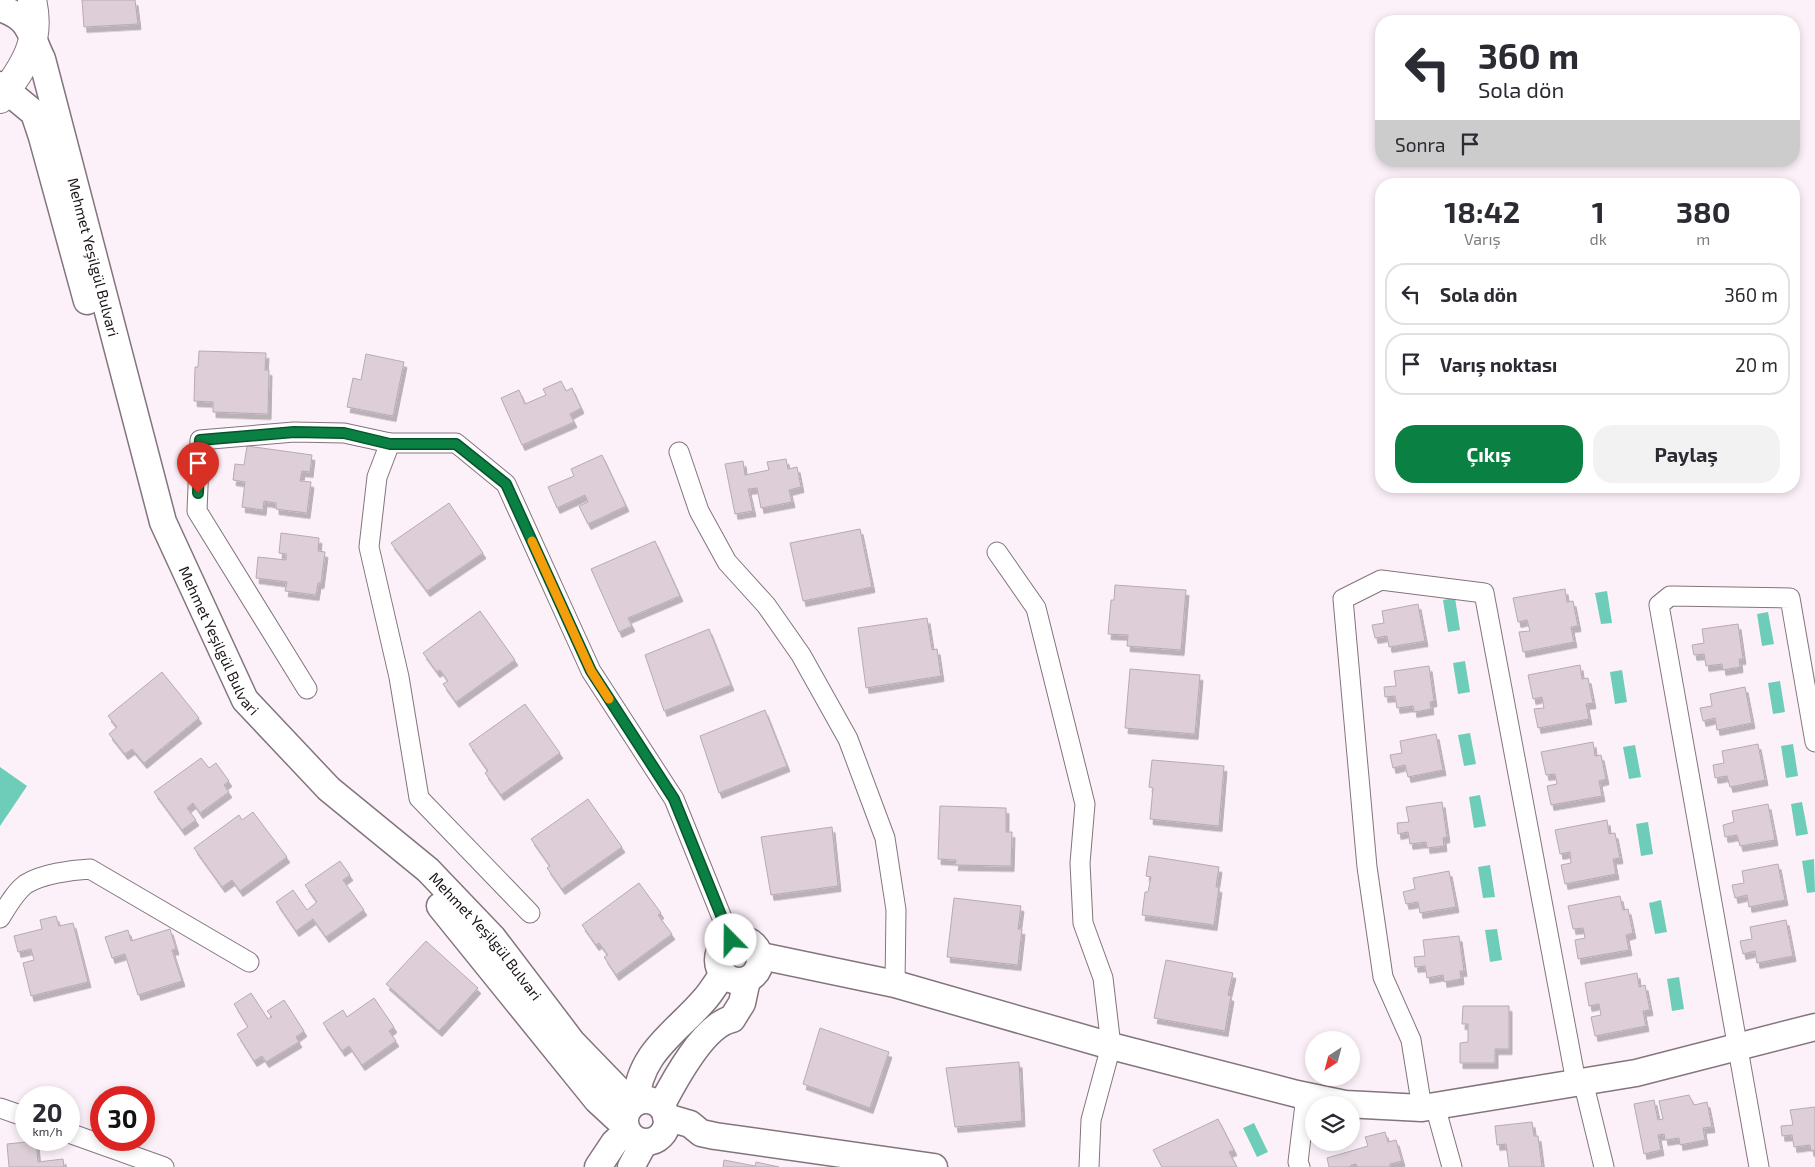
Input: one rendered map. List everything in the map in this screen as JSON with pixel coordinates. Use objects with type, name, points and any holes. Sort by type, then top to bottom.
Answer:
[{"type":"main road","points":[[2,91],[24,65],[33,42],[36,15],[32,0]]},
{"type":"main road","name":"Mehmet Yeşilgül Bulvari","points":[[0,8],[11,12],[29,26],[33,42],[49,79],[57,156],[150,527],[232,708],[319,799],[419,880],[478,950],[597,1100],[643,1121],[690,1124],[701,1133],[934,1167]]},
{"type":"main road","name":"Mehmet Yeşilgül Bulvari","points":[[2,91],[34,113],[57,156]]},
{"type":"main road","points":[[598,1167],[609,1149],[643,1121],[694,1055],[695,1047],[724,1020],[732,1019],[742,1003],[735,977],[718,957],[724,944],[731,940],[745,939],[754,943],[761,956],[758,970],[735,977],[705,999],[652,1053],[639,1078],[643,1121],[631,1167]]},
{"type":"main road","points":[[761,956],[895,984],[1111,1046],[1306,1096]]},
{"type":"main road","points":[[1360,1105],[1429,1107],[1636,1073],[1815,1027]]},
{"type":"street","points":[[307,689],[197,511],[200,440],[294,432],[334,433],[390,444],[456,444],[506,484],[591,671],[674,799],[731,940]]},
{"type":"street","points":[[390,444],[377,477],[369,547],[399,677],[419,798],[530,913]]},
{"type":"street","points":[[679,452],[699,511],[727,562],[766,605],[801,655],[848,739],[885,838],[896,910],[895,984]]},
{"type":"street","points":[[997,552],[1036,608],[1086,804],[1080,863],[1083,923],[1103,978],[1111,1046],[1091,1120],[1089,1167]]},
{"type":"street","points":[[1452,1167],[1429,1107],[1411,1040],[1383,977],[1367,867],[1343,599],[1381,580],[1484,593],[1580,1082],[1604,1167]]},
{"type":"street","points":[[1759,1167],[1659,605],[1670,596],[1790,598],[1815,742]]},
{"type":"street","points":[[0,918],[8,904],[26,884],[67,870],[90,869],[249,962]]},
{"type":"street","points":[[1300,1167],[1298,1162],[1305,1104]]},
{"type":"street","points":[[0,1108],[15,1113]]},
{"type":"street","points":[[80,1136],[164,1167]]},
{"type":"shaded area","points":[[1607,591],[1612,623],[1601,624],[1595,593]]},
{"type":"shaded area","points":[[1455,598],[1460,630],[1448,632],[1443,600]]},
{"type":"shaded area","points":[[1768,612],[1774,644],[1762,646],[1757,614]]},
{"type":"shaded area","points":[[1465,661],[1470,692],[1458,694],[1453,663]]},
{"type":"shaded area","points":[[1622,670],[1627,702],[1615,704],[1610,672]]},
{"type":"shaded area","points":[[1780,681],[1785,712],[1773,714],[1768,683]]},
{"type":"shaded area","points":[[1470,733],[1476,764],[1464,766],[1458,735]]},
{"type":"shaded area","points":[[1793,744],[1798,776],[1786,778],[1781,746]]},
{"type":"shaded area","points":[[1635,745],[1641,777],[1629,779],[1623,747]]},
{"type":"shaded area","points":[[0,767],[27,786],[0,826]]},
{"type":"shaded area","points":[[1480,795],[1486,826],[1474,828],[1469,797]]},
{"type":"shaded area","points":[[1802,802],[1808,834],[1796,836],[1791,804]]},
{"type":"shaded area","points":[[1648,822],[1653,854],[1641,856],[1636,824]]},
{"type":"shaded area","points":[[1814,859],[1815,892],[1807,893],[1802,861]]},
{"type":"shaded area","points":[[1490,865],[1495,897],[1483,898],[1478,867]]},
{"type":"shaded area","points":[[1661,900],[1667,932],[1655,934],[1649,903]]},
{"type":"shaded area","points":[[1497,929],[1502,960],[1490,962],[1485,930]]},
{"type":"shaded area","points":[[1679,977],[1684,1009],[1672,1011],[1667,979]]},
{"type":"shaded area","points":[[1254,1123],[1268,1152],[1257,1157],[1243,1128]]},
{"type":"building","points":[[82,0],[135,0],[138,24],[84,27]]},
{"type":"building","points":[[199,351],[266,353],[265,370],[269,370],[268,414],[213,412],[213,402],[194,401],[195,367],[198,367]]},
{"type":"building","points":[[366,354],[404,362],[393,416],[347,407],[353,378],[361,380]]},
{"type":"building","points":[[561,381],[566,391],[572,388],[581,408],[570,414],[574,422],[522,445],[501,398],[519,390],[525,404],[546,395],[543,389]]},
{"type":"building","points":[[247,446],[312,455],[310,472],[302,471],[300,481],[311,482],[307,513],[276,509],[276,503],[264,501],[263,510],[242,507],[245,482],[233,480],[235,464],[244,465]]},
{"type":"building","points":[[602,455],[626,506],[588,524],[579,506],[588,502],[585,495],[557,508],[548,487],[574,476],[571,469]]},
{"type":"building","points":[[786,459],[788,469],[797,467],[801,487],[789,490],[792,502],[761,508],[757,488],[748,489],[753,511],[735,514],[725,464],[743,461],[745,475],[769,470],[767,462]]},
{"type":"building","points":[[449,503],[483,553],[427,591],[391,543]]},
{"type":"building","points":[[860,529],[872,587],[803,601],[790,543]]},
{"type":"building","points":[[281,533],[319,538],[318,551],[325,552],[321,583],[318,583],[316,595],[285,591],[287,582],[256,578],[258,557],[286,560],[286,554],[279,553]]},
{"type":"building","points":[[655,541],[680,596],[628,618],[632,626],[619,632],[591,569]]},
{"type":"building","points":[[1115,585],[1186,590],[1181,650],[1127,646],[1128,635],[1108,634],[1111,600],[1114,600]]},
{"type":"building","points":[[1565,589],[1567,602],[1573,601],[1578,626],[1571,627],[1574,642],[1523,652],[1519,632],[1530,631],[1527,620],[1518,622],[1513,598]]},
{"type":"building","points":[[1418,604],[1425,641],[1389,647],[1387,636],[1375,638],[1372,625],[1384,623],[1382,611]]},
{"type":"building","points":[[480,611],[515,660],[456,702],[443,684],[448,681],[440,670],[437,672],[423,653]]},
{"type":"building","points":[[927,618],[932,650],[937,649],[941,676],[866,688],[858,628]]},
{"type":"building","points":[[1738,624],[1743,659],[1739,659],[1740,667],[1723,670],[1722,664],[1706,666],[1704,654],[1694,655],[1692,645],[1704,643],[1702,629]]},
{"type":"building","points":[[709,629],[731,685],[664,711],[645,655]]},
{"type":"building","points":[[1580,665],[1582,679],[1588,678],[1593,703],[1586,704],[1589,719],[1538,728],[1534,709],[1544,708],[1542,697],[1533,699],[1528,675]]},
{"type":"building","points":[[1429,666],[1434,701],[1430,702],[1431,709],[1414,712],[1413,706],[1397,708],[1395,696],[1385,697],[1384,687],[1396,686],[1394,671]]},
{"type":"building","points":[[1130,669],[1200,675],[1195,734],[1125,728]]},
{"type":"building","points":[[162,672],[199,718],[144,763],[132,749],[125,754],[109,734],[117,727],[108,716]]},
{"type":"building","points":[[1745,687],[1752,723],[1717,730],[1715,718],[1703,721],[1700,708],[1712,706],[1710,694]]},
{"type":"building","points":[[525,704],[560,753],[501,795],[485,773],[488,771],[469,744]]},
{"type":"building","points":[[765,710],[787,766],[719,793],[700,736]]},
{"type":"building","points":[[1436,734],[1443,770],[1408,777],[1405,765],[1393,768],[1390,755],[1402,753],[1400,741]]},
{"type":"building","points":[[1593,742],[1595,756],[1601,755],[1606,779],[1599,781],[1602,796],[1551,805],[1547,786],[1557,784],[1555,774],[1546,775],[1541,752]]},
{"type":"building","points":[[1758,744],[1765,780],[1730,787],[1727,776],[1715,778],[1713,765],[1724,763],[1722,751]]},
{"type":"building","points":[[201,758],[209,768],[216,763],[229,781],[224,785],[229,792],[200,813],[193,803],[187,808],[196,820],[182,830],[154,792]]},
{"type":"building","points":[[1152,760],[1224,766],[1219,826],[1150,819],[1153,788],[1149,787]]},
{"type":"building","points":[[588,799],[622,847],[562,889],[547,868],[550,866],[531,839]]},
{"type":"building","points":[[1442,802],[1447,837],[1443,838],[1444,846],[1427,848],[1426,842],[1410,844],[1408,832],[1398,834],[1397,823],[1409,822],[1406,807]]},
{"type":"building","points":[[1768,804],[1775,840],[1740,846],[1737,835],[1725,837],[1723,825],[1734,822],[1732,811]]},
{"type":"building","points":[[940,806],[1006,808],[1006,832],[1012,832],[1011,866],[955,865],[956,860],[938,859]]},
{"type":"building","points":[[253,812],[287,857],[240,891],[232,880],[222,887],[194,848],[239,815],[242,820]]},
{"type":"building","points":[[1607,820],[1609,834],[1615,833],[1620,858],[1613,859],[1616,874],[1565,884],[1561,865],[1571,863],[1570,852],[1560,854],[1555,830]]},
{"type":"building","points":[[832,827],[838,886],[771,895],[761,837]]},
{"type":"building","points":[[1149,856],[1219,867],[1216,887],[1219,887],[1214,925],[1142,915],[1145,892],[1148,892],[1151,877],[1146,876]]},
{"type":"building","points":[[340,861],[350,875],[343,880],[364,910],[326,937],[313,919],[296,931],[276,902],[293,890],[307,910],[317,902],[305,885]]},
{"type":"building","points":[[1778,864],[1785,900],[1749,907],[1747,895],[1735,898],[1732,885],[1744,883],[1742,871]]},
{"type":"building","points":[[1449,871],[1456,907],[1420,913],[1418,902],[1406,904],[1403,892],[1415,889],[1413,878]]},
{"type":"building","points":[[639,883],[661,913],[658,915],[672,934],[616,975],[604,957],[608,955],[599,943],[596,945],[582,925]]},
{"type":"building","points":[[1620,896],[1623,910],[1628,909],[1633,933],[1626,935],[1629,950],[1578,959],[1575,940],[1585,938],[1583,928],[1573,929],[1568,906]]},
{"type":"building","points":[[954,898],[1021,906],[1018,929],[1022,929],[1018,965],[947,957]]},
{"type":"building","points":[[56,916],[59,926],[73,923],[88,982],[31,996],[23,963],[34,960],[31,949],[18,952],[14,936],[42,929],[40,920]]},
{"type":"building","points":[[1786,920],[1793,956],[1757,963],[1755,951],[1743,954],[1740,941],[1752,939],[1750,927]]},
{"type":"building","points":[[170,929],[176,949],[172,950],[182,981],[138,995],[125,954],[112,958],[105,937],[128,930],[131,941]]},
{"type":"building","points":[[1459,936],[1464,971],[1460,971],[1461,979],[1444,982],[1443,975],[1427,978],[1425,966],[1415,967],[1414,957],[1425,956],[1423,940]]},
{"type":"building","points":[[426,941],[478,988],[439,1031],[386,984]]},
{"type":"building","points":[[1166,960],[1233,973],[1228,995],[1231,996],[1225,1031],[1154,1018]]},
{"type":"building","points":[[1637,973],[1639,987],[1645,985],[1650,1010],[1643,1011],[1646,1026],[1595,1036],[1591,1017],[1601,1015],[1599,1004],[1589,1006],[1585,983]]},
{"type":"building","points":[[251,993],[268,1019],[272,1017],[267,1011],[284,1000],[304,1031],[296,1037],[299,1042],[266,1062],[262,1056],[254,1061],[237,1034],[248,1027],[234,1004]]},
{"type":"building","points":[[374,998],[394,1027],[389,1031],[396,1041],[362,1065],[349,1046],[342,1051],[323,1023],[343,1010],[347,1017]]},
{"type":"building","points":[[1463,1006],[1509,1006],[1509,1049],[1495,1049],[1495,1063],[1460,1063],[1460,1043],[1468,1042],[1468,1024],[1462,1024]]},
{"type":"building","points":[[820,1028],[889,1052],[870,1108],[803,1084]]},
{"type":"building","points":[[1019,1062],[1022,1121],[955,1127],[946,1068]]},
{"type":"building","points":[[1689,1095],[1694,1105],[1707,1102],[1712,1127],[1703,1128],[1705,1140],[1680,1145],[1679,1138],[1665,1140],[1664,1134],[1658,1135],[1661,1150],[1644,1154],[1634,1104],[1654,1100],[1658,1120],[1663,1119],[1659,1101]]},
{"type":"building","points":[[1815,1107],[1815,1150],[1811,1151],[1810,1145],[1794,1147],[1792,1135],[1782,1136],[1781,1126],[1793,1125],[1790,1110]]},
{"type":"building","points":[[1218,1119],[1234,1150],[1229,1152],[1237,1167],[1162,1167],[1153,1150]]},
{"type":"building","points":[[1532,1122],[1534,1136],[1538,1136],[1542,1167],[1509,1167],[1506,1144],[1497,1145],[1495,1126]]},
{"type":"building","points":[[1385,1132],[1388,1142],[1396,1140],[1402,1161],[1390,1164],[1390,1167],[1357,1167],[1356,1164],[1351,1165],[1351,1167],[1329,1167],[1327,1158],[1351,1151],[1360,1151],[1360,1148],[1368,1146],[1365,1137]]},
{"type":"building","points":[[15,1143],[15,1151],[37,1151],[38,1162],[63,1159],[64,1167],[9,1167],[7,1144]]},
{"type":"building","points":[[724,1160],[755,1166],[756,1162],[779,1167],[723,1167]]},
{"type":"slow traffic","points":[[532,541],[591,671],[609,699]]},
{"type":"route","points":[[198,493],[200,440],[294,432],[344,433],[390,444],[456,444],[506,484],[591,671],[674,799],[731,940]]}]
